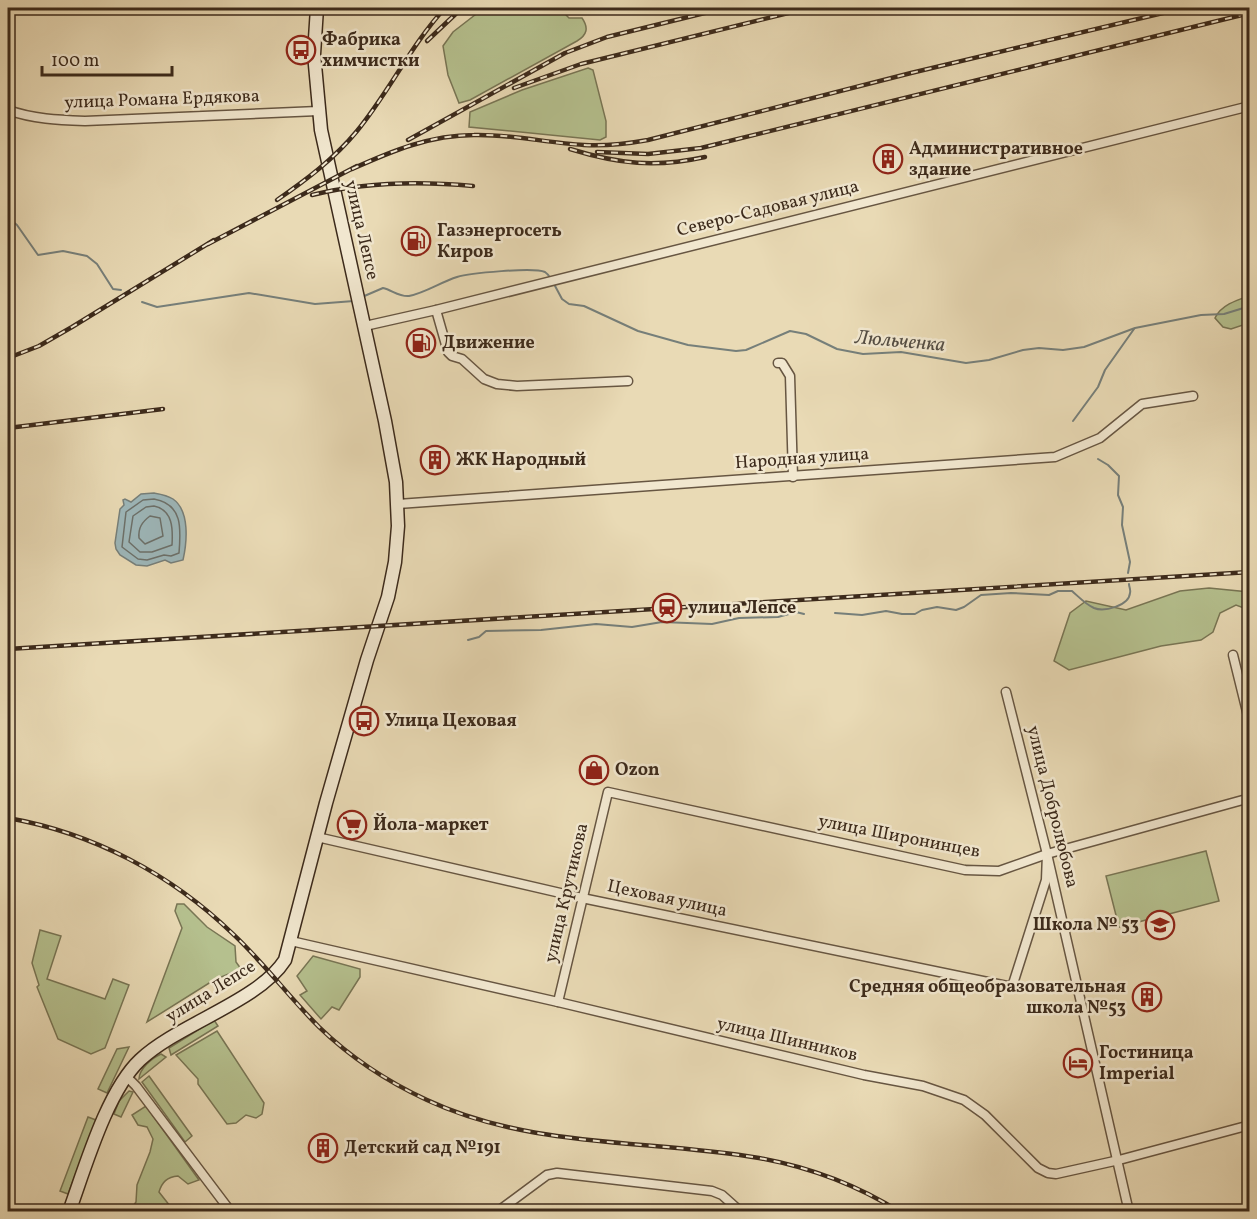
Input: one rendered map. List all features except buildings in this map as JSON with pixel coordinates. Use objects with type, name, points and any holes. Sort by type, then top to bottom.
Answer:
[{"type":"main road","name":"улица Лепсе","points":[[69,1212],[110,1104],[126,1076],[146,1055],[255,989],[285,960],[367,660],[388,597],[395,562],[398,504],[394,467],[321,130],[314,54],[317,8]]},
{"type":"street","name":"Северо-Садовая улица","points":[[363,321],[436,310],[1250,106]]},
{"type":"street","name":"улица Романа Ердякова","points":[[8,110],[50,120],[85,121],[318,111]]},
{"type":"street","points":[[436,310],[448,352],[462,359],[478,375],[489,382],[517,386],[628,381]]},
{"type":"street","points":[[778,363],[782,363],[790,376],[794,477]]},
{"type":"street","name":"Народная улица","points":[[398,504],[1055,457],[1100,438],[1142,404],[1193,396]]},
{"type":"street","points":[[1233,655],[1250,724]]},
{"type":"street","name":"улица Добролюбова","points":[[1006,692],[1047,854],[1119,1160],[1129,1212]]},
{"type":"street","name":"улица Широнинцев","points":[[608,792],[965,870],[999,871],[1047,854],[1250,798]]},
{"type":"street","name":"улица Крутикова","points":[[558,1002],[608,792]]},
{"type":"street","name":"Цеховая улица","points":[[317,837],[582,898],[1012,987],[1046,880],[1047,854]]},
{"type":"street","name":"улица Шинников","points":[[291,941],[558,1002],[864,1076],[923,1086],[964,1100],[985,1115],[1038,1168],[1048,1173],[1056,1174],[1119,1160],[1250,1125]]},
{"type":"street","points":[[126,1076],[136,1086],[231,1212]]},
{"type":"street","points":[[497,1212],[547,1175],[557,1173],[712,1191],[722,1195],[741,1212]]},
{"type":"green space","points":[[484,8],[564,8],[569,18],[582,18],[586,31],[577,41],[470,100],[459,103],[448,75],[443,46],[453,32]]},
{"type":"green space","points":[[588,68],[593,70],[606,121],[606,137],[600,140],[469,127],[470,112],[522,90]]},
{"type":"green space","points":[[1249,296],[1249,323],[1231,329],[1223,327],[1215,318],[1225,306]]},
{"type":"green space","points":[[1209,588],[1249,592],[1249,610],[1236,605],[1220,613],[1213,632],[1201,640],[1161,646],[1069,670],[1054,661],[1070,613],[1086,601],[1126,610],[1180,591]]},
{"type":"green space","points":[[1206,851],[1219,901],[1119,927],[1106,876]]},
{"type":"green space","points":[[177,904],[184,904],[207,927],[235,946],[236,962],[241,969],[214,980],[147,1022],[182,928],[175,911]]},
{"type":"green space","points":[[40,930],[61,936],[47,979],[105,999],[113,979],[129,985],[105,1048],[91,1054],[58,1039],[37,987],[39,985],[32,963]]},
{"type":"green space","points":[[313,956],[360,969],[360,977],[339,1010],[332,1007],[321,1019],[300,995],[307,991],[297,976]]},
{"type":"green space","points":[[214,1020],[218,1026],[171,1055],[169,1048]]},
{"type":"green space","points":[[217,1031],[264,1103],[262,1114],[256,1118],[246,1115],[236,1123],[227,1124],[198,1084],[198,1079],[176,1055]]},
{"type":"green space","points":[[129,1047],[107,1093],[98,1089],[117,1049]]},
{"type":"green space","points":[[161,1054],[166,1057],[139,1079],[141,1071],[147,1064]]},
{"type":"green space","points":[[149,1076],[192,1136],[185,1142],[142,1082]]},
{"type":"green space","points":[[129,1091],[133,1092],[121,1117],[114,1114],[119,1101]]},
{"type":"green space","points":[[146,1106],[199,1180],[188,1184],[178,1176],[163,1183],[159,1192],[174,1211],[129,1212],[136,1202],[137,1185],[153,1139],[147,1127],[138,1125],[132,1115]]},
{"type":"green space","points":[[88,1117],[96,1120],[68,1194],[60,1191]]},
{"type":"water","points":[[154,493],[173,499],[182,511],[186,527],[183,560],[171,563],[165,560],[147,566],[136,565],[120,555],[116,549],[120,509],[125,499],[131,502],[141,494]]},
{"type":"waterway","points":[[8,218],[17,225],[38,255],[63,251],[87,256],[97,264],[113,289],[121,290]]},
{"type":"waterway","points":[[362,297],[383,288],[409,296],[457,277],[487,272],[539,271],[545,272],[551,279]]},
{"type":"waterway","name":"Люльченка","points":[[554,284],[562,299],[569,304],[584,306],[638,331],[688,345],[736,351],[746,350],[790,331],[806,334],[837,349],[863,354],[901,352],[966,363],[989,360],[1023,350],[1039,348],[1063,350],[1084,347],[1135,328],[1201,315],[1224,314],[1250,306]]},
{"type":"waterway","points":[[142,302],[157,307],[249,293],[315,304],[354,301]]},
{"type":"waterway","points":[[1073,421],[1098,387],[1105,370],[1134,329]]},
{"type":"waterway","points":[[1098,459],[1119,476],[1118,495],[1123,507],[1122,525],[1130,562],[1128,573]]},
{"type":"waterway","points":[[835,613],[862,615],[886,611],[915,614],[937,607],[956,610],[981,595],[1011,593],[1049,595],[1058,591],[1072,591],[1094,608],[1104,609],[1121,605],[1129,598],[1129,584]]},
{"type":"waterway","points":[[468,640],[479,637],[486,631],[541,630],[596,624],[632,627],[662,622],[712,624],[739,618],[778,617],[796,612],[804,614]]},
{"type":"railway","points":[[277,200],[339,151],[357,131],[421,37],[445,8]]},
{"type":"railway","points":[[427,41],[462,8]]},
{"type":"railway","points":[[408,140],[565,53],[607,37],[725,8]]},
{"type":"railway","points":[[514,88],[581,64],[809,8]]},
{"type":"railway","points":[[352,169],[412,145],[458,136],[502,136],[592,145],[648,140],[911,73],[1184,8]]},
{"type":"railway","points":[[597,152],[648,154],[701,148],[1250,13]]},
{"type":"railway","points":[[570,149],[637,163],[670,162],[705,157]]},
{"type":"railway","points":[[208,244],[357,166]]},
{"type":"railway","points":[[312,195],[372,185],[433,183],[473,186]]},
{"type":"railway","points":[[8,358],[39,346],[214,240]]},
{"type":"railway","points":[[8,428],[163,409]]},
{"type":"railway","points":[[8,649],[1250,572]]},
{"type":"railway","points":[[8,818],[40,825],[100,845],[129,859],[184,893],[209,912],[244,945],[308,1016],[343,1049],[370,1068],[427,1100],[467,1116],[549,1135],[717,1152],[778,1162],[850,1185],[900,1212]]},
{"type":"place","name":"Фабрика химчистки","points":[[301,50]]},
{"type":"place","name":"Административное здание","points":[[888,159]]},
{"type":"place","name":"Газэнергосеть Киров","points":[[416,241]]},
{"type":"place","name":"Движение","points":[[421,343]]},
{"type":"place","name":"ЖК Народный","points":[[435,460]]},
{"type":"place","name":"улица Лепсе","points":[[667,608]]},
{"type":"place","name":"Улица Цеховая","points":[[364,721]]},
{"type":"place","name":"Ozon","points":[[594,770]]},
{"type":"place","name":"Йола-маркет","points":[[352,825]]},
{"type":"place","name":"Школа № 53","points":[[1160,925]]},
{"type":"place","name":"Средняя общеобразовательная школа №53","points":[[1147,997]]},
{"type":"place","name":"Гостиница Imperial","points":[[1078,1063]]},
{"type":"place","name":"Детский сад №191","points":[[323,1148]]}]
